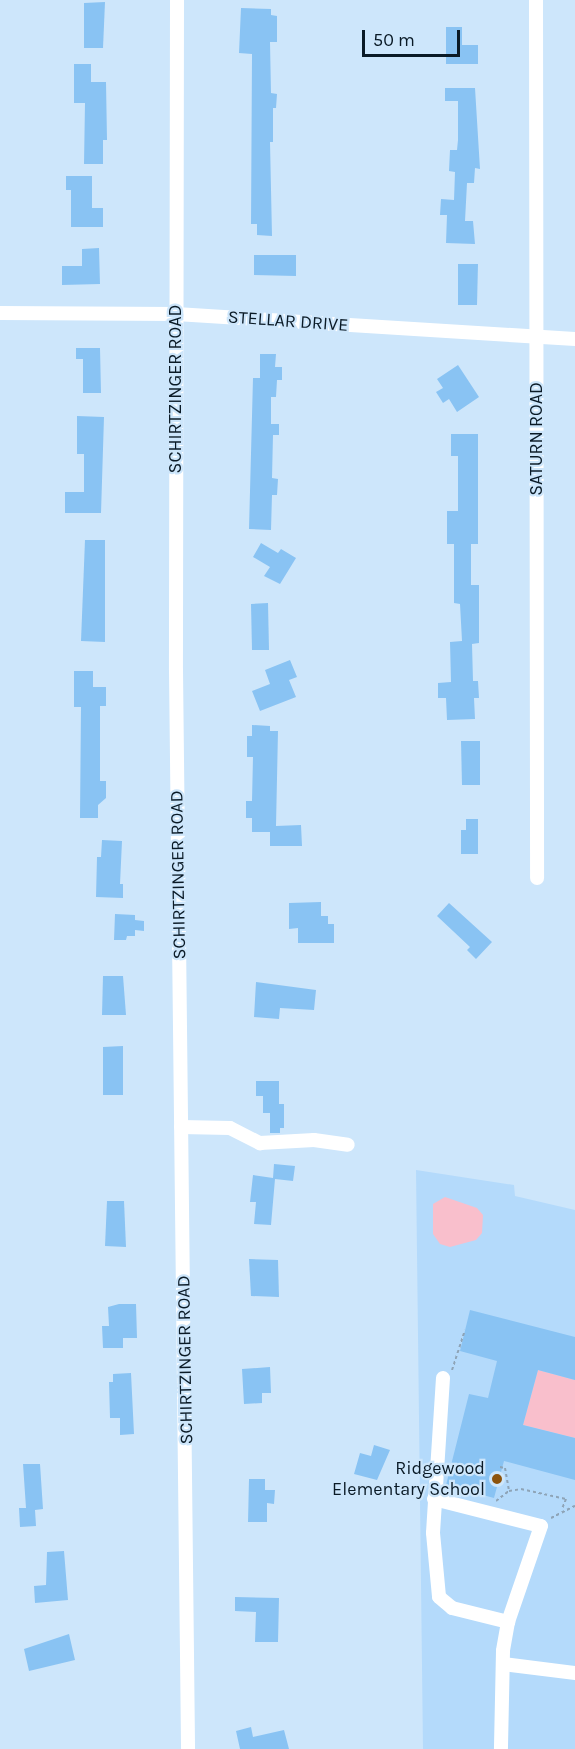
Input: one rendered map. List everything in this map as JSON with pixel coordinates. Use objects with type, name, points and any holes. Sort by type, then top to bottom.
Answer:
[{"type":"street","name":"SCHIRTZINGER ROAD","points":[[177,0],[176,314],[181,1127],[188,1749]]},
{"type":"street","name":"SATURN ROAD","points":[[536,0],[537,878]]},
{"type":"street","name":"STELLAR DRIVE","points":[[0,314],[176,314],[575,339]]},
{"type":"street","points":[[181,1127],[230,1128],[260,1143],[314,1140],[348,1145]]},
{"type":"street","points":[[443,1378],[433,1533],[440,1597],[445,1604],[508,1622]]},
{"type":"street","points":[[434,1498],[541,1526],[508,1622],[503,1664],[501,1749]]},
{"type":"street","points":[[503,1664],[575,1673]]},
{"type":"path","points":[[443,1378],[452,1370],[465,1330]]},
{"type":"path","points":[[500,1467],[505,1468],[509,1491]]},
{"type":"path","points":[[493,1502],[509,1491],[534,1490],[566,1498],[562,1509]]},
{"type":"path","points":[[541,1526],[562,1509],[575,1506]]},
{"type":"shaded area","name":"Ridgewood Elementary School","points":[[416,1170],[514,1185],[515,1196],[575,1210],[575,1749],[423,1749]]},
{"type":"shaded area","points":[[445,1197],[477,1208],[483,1215],[482,1233],[476,1240],[450,1247],[440,1244],[433,1234],[433,1204]]},
{"type":"shaded area","points":[[538,1370],[575,1380],[575,1438],[523,1425]]},
{"type":"building","points":[[105,2],[103,48],[84,48],[84,3]]},
{"type":"building","points":[[241,8],[271,9],[271,15],[277,16],[277,42],[270,42],[271,93],[277,94],[276,108],[273,108],[273,142],[270,142],[272,236],[257,235],[257,224],[251,224],[252,54],[239,53]]},
{"type":"building","points":[[446,27],[462,27],[462,45],[478,45],[478,64],[446,64]]},
{"type":"building","points":[[74,64],[91,64],[91,82],[106,82],[107,140],[103,140],[103,164],[84,164],[85,103],[74,103]]},
{"type":"building","points":[[445,88],[475,88],[480,169],[475,168],[474,183],[467,183],[465,221],[473,221],[475,244],[446,243],[447,215],[440,215],[441,199],[454,200],[455,172],[449,171],[450,150],[457,150],[458,140],[458,101],[445,101]]},
{"type":"building","points":[[66,176],[92,176],[92,208],[103,208],[103,227],[71,227],[71,190],[66,190]]},
{"type":"building","points":[[99,248],[100,284],[62,285],[62,266],[82,266],[82,249]]},
{"type":"building","points":[[254,255],[296,255],[296,276],[254,275]]},
{"type":"building","points":[[458,264],[478,264],[477,305],[458,305]]},
{"type":"building","points":[[76,348],[100,348],[101,393],[83,393],[83,359],[76,359]]},
{"type":"building","points":[[260,354],[276,354],[275,367],[282,367],[282,380],[277,380],[276,397],[271,397],[271,424],[279,424],[279,435],[273,435],[272,478],[278,479],[277,495],[272,495],[271,530],[249,529],[253,378],[260,378]]},
{"type":"building","points":[[458,365],[479,397],[457,412],[449,399],[443,403],[436,392],[443,388],[437,379]]},
{"type":"building","points":[[77,416],[104,417],[101,513],[65,513],[65,492],[84,492],[84,454],[77,454]]},
{"type":"building","points":[[451,434],[478,434],[478,544],[471,544],[471,585],[479,585],[479,643],[472,644],[473,681],[478,681],[479,698],[474,698],[475,719],[447,720],[446,698],[438,698],[438,683],[451,682],[450,642],[462,641],[460,604],[454,603],[454,544],[447,544],[447,511],[458,511],[458,456],[451,456]]},
{"type":"building","points":[[85,540],[105,540],[105,642],[81,641]]},
{"type":"building","points":[[261,543],[278,553],[281,549],[296,558],[280,584],[264,576],[270,567],[253,557]]},
{"type":"building","points":[[268,603],[269,650],[252,650],[251,604]]},
{"type":"building","points":[[290,660],[297,677],[289,680],[296,697],[260,711],[252,691],[270,684],[265,670]]},
{"type":"building","points":[[74,671],[93,671],[93,687],[106,687],[106,706],[100,706],[100,781],[106,781],[106,798],[98,805],[98,818],[80,818],[81,707],[74,707]]},
{"type":"building","points":[[252,725],[270,726],[270,731],[278,731],[276,826],[301,825],[302,846],[270,846],[270,832],[252,832],[252,818],[246,818],[246,801],[252,801],[253,757],[247,757],[247,736],[252,736]]},
{"type":"building","points":[[461,741],[480,741],[480,785],[462,785]]},
{"type":"building","points":[[466,819],[478,819],[478,854],[461,854],[461,830],[466,830]]},
{"type":"building","points":[[102,840],[122,841],[120,884],[123,884],[123,898],[96,897],[97,857],[101,857]]},
{"type":"building","points":[[321,902],[321,916],[328,916],[328,924],[334,924],[334,943],[298,943],[298,928],[289,929],[289,903]]},
{"type":"building","points":[[449,903],[492,942],[476,959],[467,950],[470,947],[437,916]]},
{"type":"building","points":[[115,914],[135,915],[135,920],[144,921],[144,931],[135,930],[135,936],[127,936],[126,940],[114,940]]},
{"type":"building","points":[[103,976],[123,976],[126,1015],[102,1015]]},
{"type":"building","points":[[256,982],[316,990],[314,1010],[280,1008],[279,1019],[254,1017]]},
{"type":"building","points":[[123,1046],[123,1095],[103,1095],[103,1047]]},
{"type":"building","points":[[256,1081],[279,1081],[279,1104],[284,1104],[284,1128],[280,1128],[280,1133],[270,1133],[270,1113],[263,1113],[263,1096],[256,1096]]},
{"type":"building","points":[[274,1164],[295,1166],[293,1181],[275,1179],[271,1225],[254,1224],[256,1202],[250,1202],[253,1175],[273,1178]]},
{"type":"building","points":[[107,1201],[124,1201],[126,1247],[105,1246]]},
{"type":"building","points":[[249,1259],[278,1260],[279,1297],[251,1296]]},
{"type":"building","points":[[119,1304],[136,1304],[137,1338],[123,1338],[123,1348],[103,1348],[102,1326],[109,1326],[108,1307]]},
{"type":"building","points":[[470,1310],[575,1337],[575,1380],[538,1370],[523,1425],[575,1438],[575,1480],[504,1461],[494,1498],[446,1485],[469,1394],[488,1398],[497,1361],[460,1351]]},
{"type":"building","points":[[270,1367],[271,1393],[262,1393],[262,1403],[244,1404],[242,1369]]},
{"type":"building","points":[[131,1373],[134,1434],[120,1435],[120,1418],[110,1418],[109,1382],[113,1382],[113,1374]]},
{"type":"building","points":[[374,1445],[390,1450],[377,1480],[354,1474],[360,1453],[371,1456]]},
{"type":"building","points":[[23,1464],[40,1464],[43,1509],[35,1510],[36,1526],[20,1527],[19,1508],[26,1508]]},
{"type":"building","points":[[249,1479],[265,1479],[265,1490],[275,1490],[274,1504],[267,1503],[267,1522],[248,1522]]},
{"type":"building","points":[[64,1551],[68,1600],[35,1603],[34,1586],[46,1585],[47,1552]]},
{"type":"building","points":[[235,1597],[279,1598],[278,1642],[255,1642],[256,1612],[235,1611]]},
{"type":"building","points":[[69,1634],[75,1660],[29,1671],[24,1649]]},
{"type":"building","points":[[251,1727],[253,1737],[284,1730],[289,1749],[240,1749],[236,1731]]},
{"type":"place","name":"Ridgewood Elementary School","points":[[497,1479]]}]
